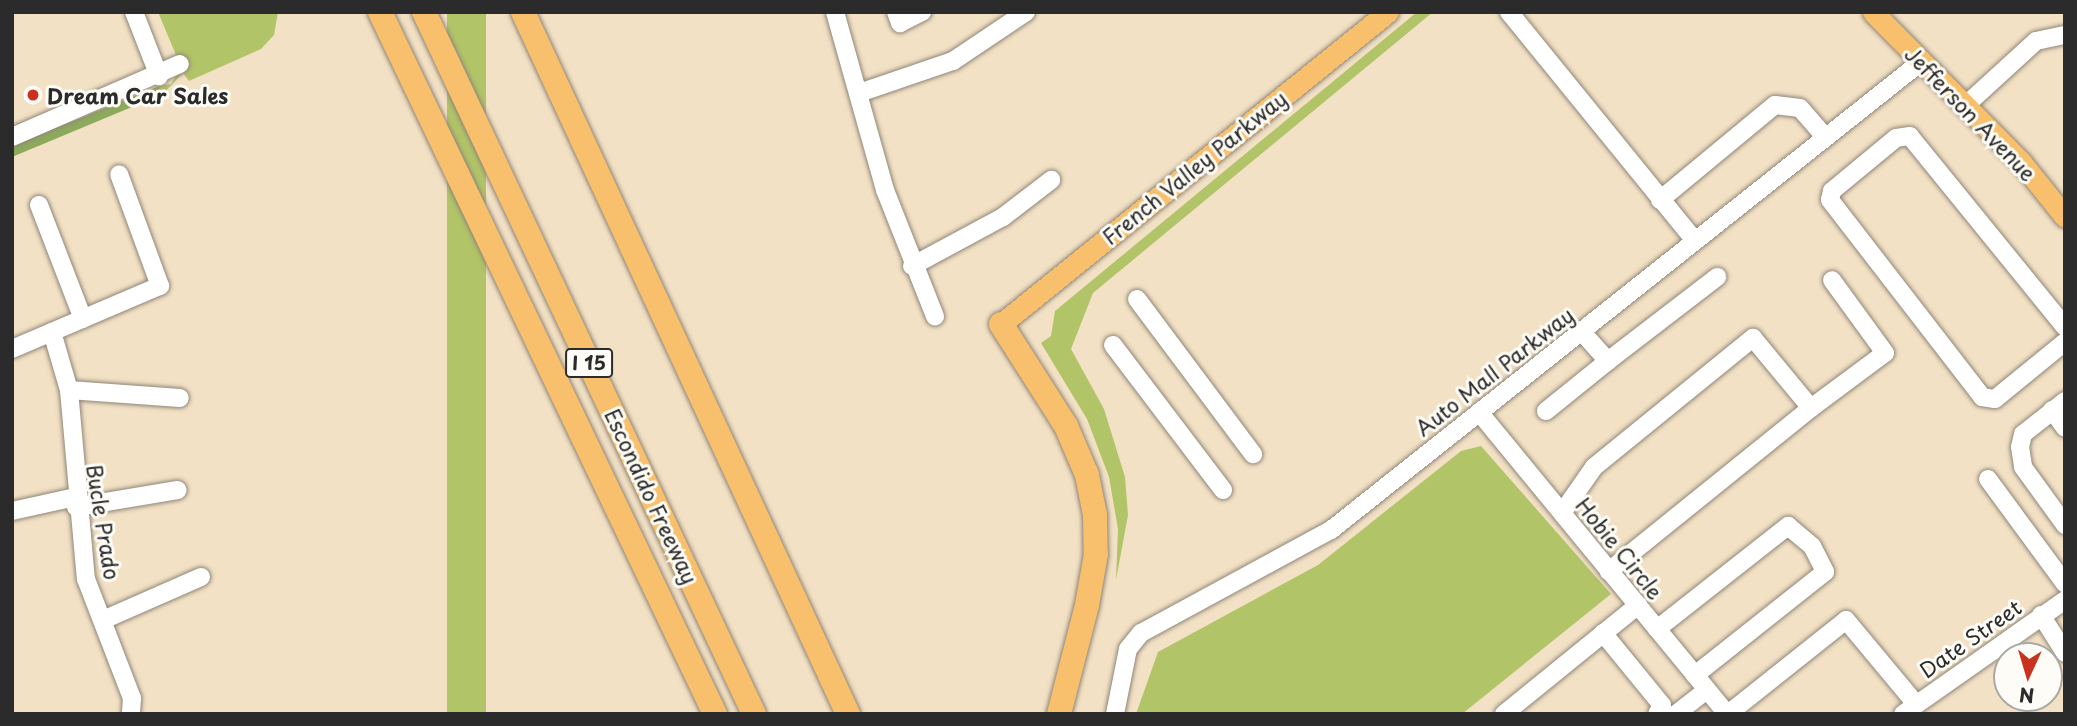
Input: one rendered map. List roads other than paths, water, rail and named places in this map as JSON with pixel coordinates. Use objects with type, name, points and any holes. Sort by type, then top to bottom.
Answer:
[{"type":"highway","points":[[380,12],[715,714]]},
{"type":"highway","name":"Escondido Freeway","points":[[424,12],[754,714]]},
{"type":"highway","points":[[523,12],[848,714]]},
{"type":"highway","points":[[1001,324],[1066,426],[1087,475],[1094,515],[1090,592],[1059,714]]},
{"type":"main road","name":"French Valley Parkway","points":[[1001,324],[1388,12]]},
{"type":"main road","name":"Jefferson Avenue","points":[[1873,12],[1966,105],[2065,218]]},
{"type":"street","points":[[134,12],[159,76]]},
{"type":"street","points":[[835,12],[912,266],[935,316]]},
{"type":"street","points":[[896,12],[900,23],[922,12]]},
{"type":"street","points":[[859,93],[953,61],[1026,12]]},
{"type":"street","points":[[1509,12],[1695,241]]},
{"type":"street","points":[[1966,105],[2036,41],[2065,35]]},
{"type":"street","name":"Auto Mall Parkway","points":[[1115,714],[1128,649],[1141,633],[1331,530],[1922,61]]},
{"type":"street","points":[[12,137],[159,76],[180,64]]},
{"type":"street","points":[[1660,200],[1775,105],[1800,108],[1825,137]]},
{"type":"street","points":[[2065,327],[1910,136],[1896,138],[1832,191],[1830,200],[1982,397],[1995,399],[2065,342]]},
{"type":"street","points":[[12,349],[160,286],[119,174]]},
{"type":"street","points":[[912,266],[1003,217],[1051,180]]},
{"type":"street","points":[[38,205],[83,319]]},
{"type":"street","points":[[1546,411],[1717,276]]},
{"type":"street","points":[[1609,571],[1811,408],[1885,353],[1832,280]]},
{"type":"street","points":[[1137,299],[1253,454]]},
{"type":"street","points":[[1581,331],[1608,361]]},
{"type":"street","name":"Bucle Prado","points":[[52,332],[69,390],[75,502],[86,579],[132,698],[131,714]]},
{"type":"street","points":[[1562,513],[1594,467],[1753,338],[1811,408]]},
{"type":"street","points":[[1113,345],[1223,490]]},
{"type":"street","points":[[69,390],[180,398]]},
{"type":"street","points":[[2065,428],[2058,406],[2023,434],[2020,447],[2023,467],[2065,525]]},
{"type":"street","name":"Hobie Circle","points":[[1479,412],[1728,714]]},
{"type":"street","points":[[1987,479],[2065,584]]},
{"type":"street","points":[[12,512],[178,490]]},
{"type":"street","points":[[1657,629],[1788,526],[1812,546],[1825,572],[1695,675]]},
{"type":"street","points":[[103,620],[201,577]]},
{"type":"street","name":"Date Street","points":[[1908,711],[2065,600]]},
{"type":"street","points":[[1504,714],[1638,605]]},
{"type":"street","points":[[2041,615],[2065,653]]},
{"type":"street","points":[[1728,714],[1846,620],[1908,711]]},
{"type":"street","points":[[1604,633],[1667,712],[1707,690]]},
{"type":"place","name":"Dream Car Sales","points":[[33,95]]}]
